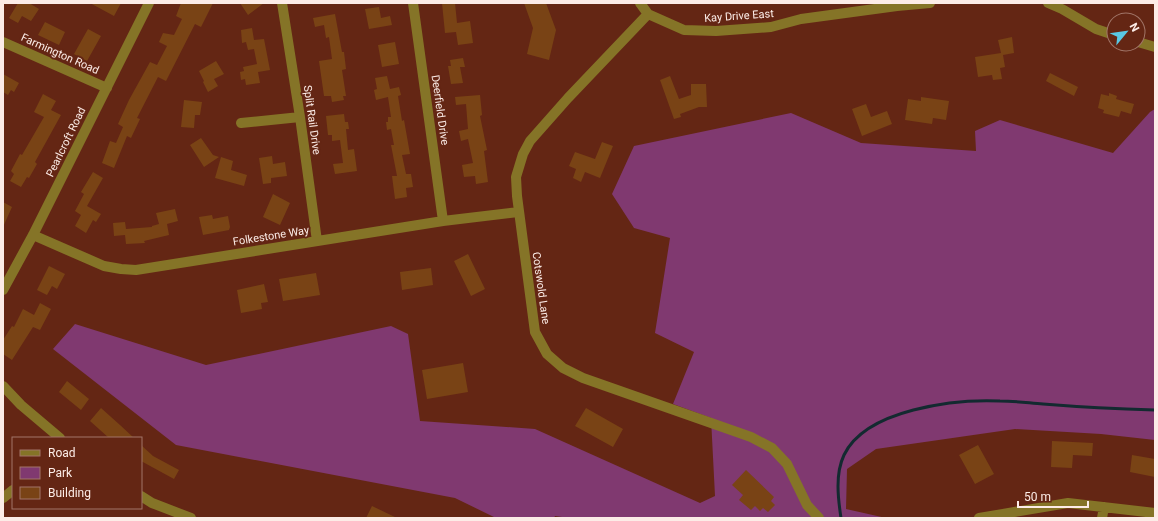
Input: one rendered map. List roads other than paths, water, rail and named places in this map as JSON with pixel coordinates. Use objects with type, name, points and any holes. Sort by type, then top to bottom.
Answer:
[{"type":"street","name":"Pearlcroft Road","points":[[3,290],[33,235],[148,3]]},
{"type":"street","name":"Split Rail Drive","points":[[282,3],[300,117],[317,241]]},
{"type":"street","name":"Deerfield Drive","points":[[413,3],[443,221]]},
{"type":"street","points":[[640,3],[648,14]]},
{"type":"street","name":"Kay Drive East","points":[[648,14],[684,30],[716,31],[771,27],[806,19],[897,6],[930,3]]},
{"type":"street","points":[[1048,3],[1062,9],[1096,29],[1106,32]]},
{"type":"street","name":"Cotswold Lane","points":[[648,14],[568,98],[530,141],[523,154],[516,177],[518,212],[535,332],[548,354],[563,368],[583,378],[751,438],[772,448],[787,464],[807,505],[819,518]]},
{"type":"street","name":"Farmington Road","points":[[3,42],[107,88]]},
{"type":"street","points":[[241,123],[300,117]]},
{"type":"street","name":"Folkestone Way","points":[[33,235],[104,266],[136,270],[443,221],[518,212]]},
{"type":"street","points":[[3,386],[31,414],[59,437]]},
{"type":"street","points":[[3,498],[12,491]]},
{"type":"street","points":[[142,497],[152,503],[185,517]]},
{"type":"street","points":[[979,518],[1068,503],[1155,513]]},
{"type":"street","points":[[1102,518],[1104,507]]},
{"type":"waterway","points":[[841,518],[838,478],[844,455],[855,439],[871,427],[891,417],[913,410],[937,405],[981,401],[1011,401],[1085,407],[1155,410]]}]
